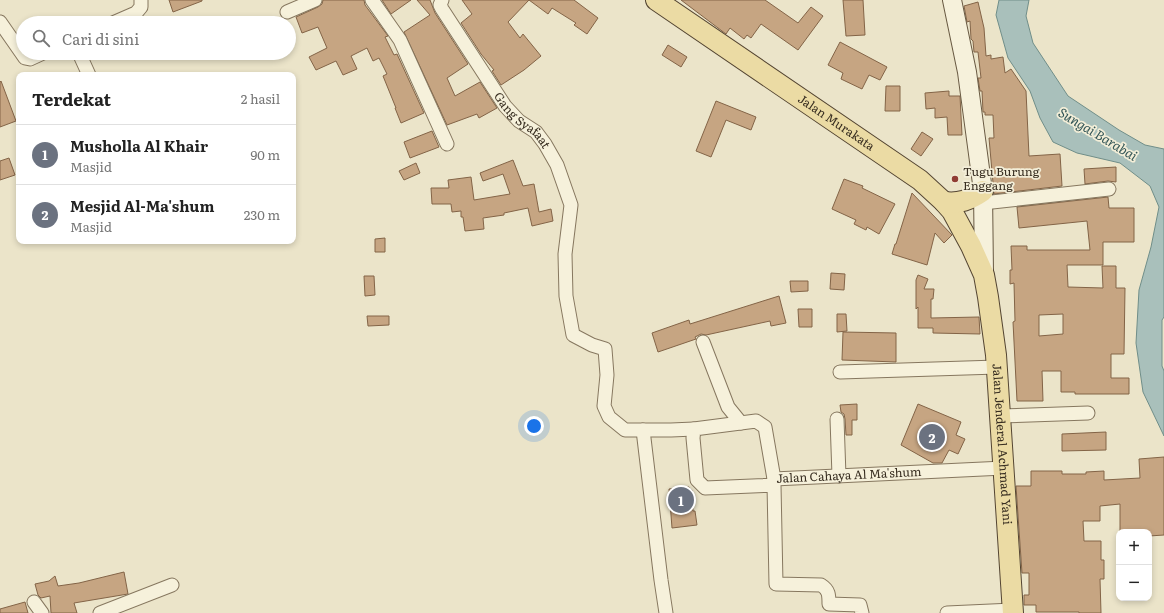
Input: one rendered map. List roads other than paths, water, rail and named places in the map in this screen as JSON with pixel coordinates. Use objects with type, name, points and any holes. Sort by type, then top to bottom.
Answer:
[{"type":"main road","name":"Jalan Murakata","points":[[656,0],[920,180],[944,202],[952,212],[971,246],[984,275]]},
{"type":"main road","points":[[952,0],[967,72],[983,197],[984,275]]},
{"type":"main road","points":[[944,202],[954,203],[983,197]]},
{"type":"main road","name":"Jalan Jenderal Achmad Yani","points":[[984,275],[997,368],[1013,611]]},
{"type":"street","points":[[128,16],[136,12],[141,7],[141,0]]},
{"type":"street","points":[[287,12],[315,0]]},
{"type":"street","points":[[372,0],[400,40],[447,144]]},
{"type":"street","name":"Gang Syafaat","points":[[442,0],[440,4],[505,106],[519,121],[536,132],[557,165],[571,205],[565,254],[566,296],[573,335],[592,345],[605,349],[607,375],[604,406],[609,417],[625,430],[643,430]]},
{"type":"street","points":[[0,22],[16,45]]},
{"type":"street","points":[[82,60],[87,72]]},
{"type":"street","points":[[983,197],[1109,189]]},
{"type":"street","points":[[703,342],[728,407],[741,423]]},
{"type":"street","points":[[840,372],[997,368]]},
{"type":"street","points":[[1000,416],[1088,413]]},
{"type":"street","points":[[836,420],[839,476]]},
{"type":"street","points":[[666,613],[643,430],[694,429],[756,421],[765,427],[774,482],[705,488],[697,480],[693,438],[694,429]]},
{"type":"street","name":"Jalan Cahaya Al Ma'shum","points":[[862,613],[860,605],[829,604],[829,593],[827,589],[821,585],[776,584],[774,482],[839,476],[1004,468]]},
{"type":"street","points":[[100,613],[172,585]]},
{"type":"street","points":[[34,602],[42,613]]},
{"type":"street","points":[[946,613],[1013,611]]},
{"type":"water","name":"Sungai Barabai","points":[[999,0],[1029,0],[1026,16],[1033,43],[1068,96],[1119,130],[1145,145],[1164,149],[1164,317],[1162,320],[1162,366],[1164,371],[1164,436],[1143,392],[1136,343],[1139,290],[1151,247],[1159,207],[1150,186],[1120,163],[1077,153],[1053,142],[1040,118],[1030,91],[1008,58],[996,15]]},
{"type":"place","name":"Tugu Burung Enggang","points":[[955,179]]},
{"type":"place","name":"Mesjid Al-Ma'shum","points":[[932,437]]},
{"type":"place","name":"Musholla Al Khair","points":[[681,500]]}]
